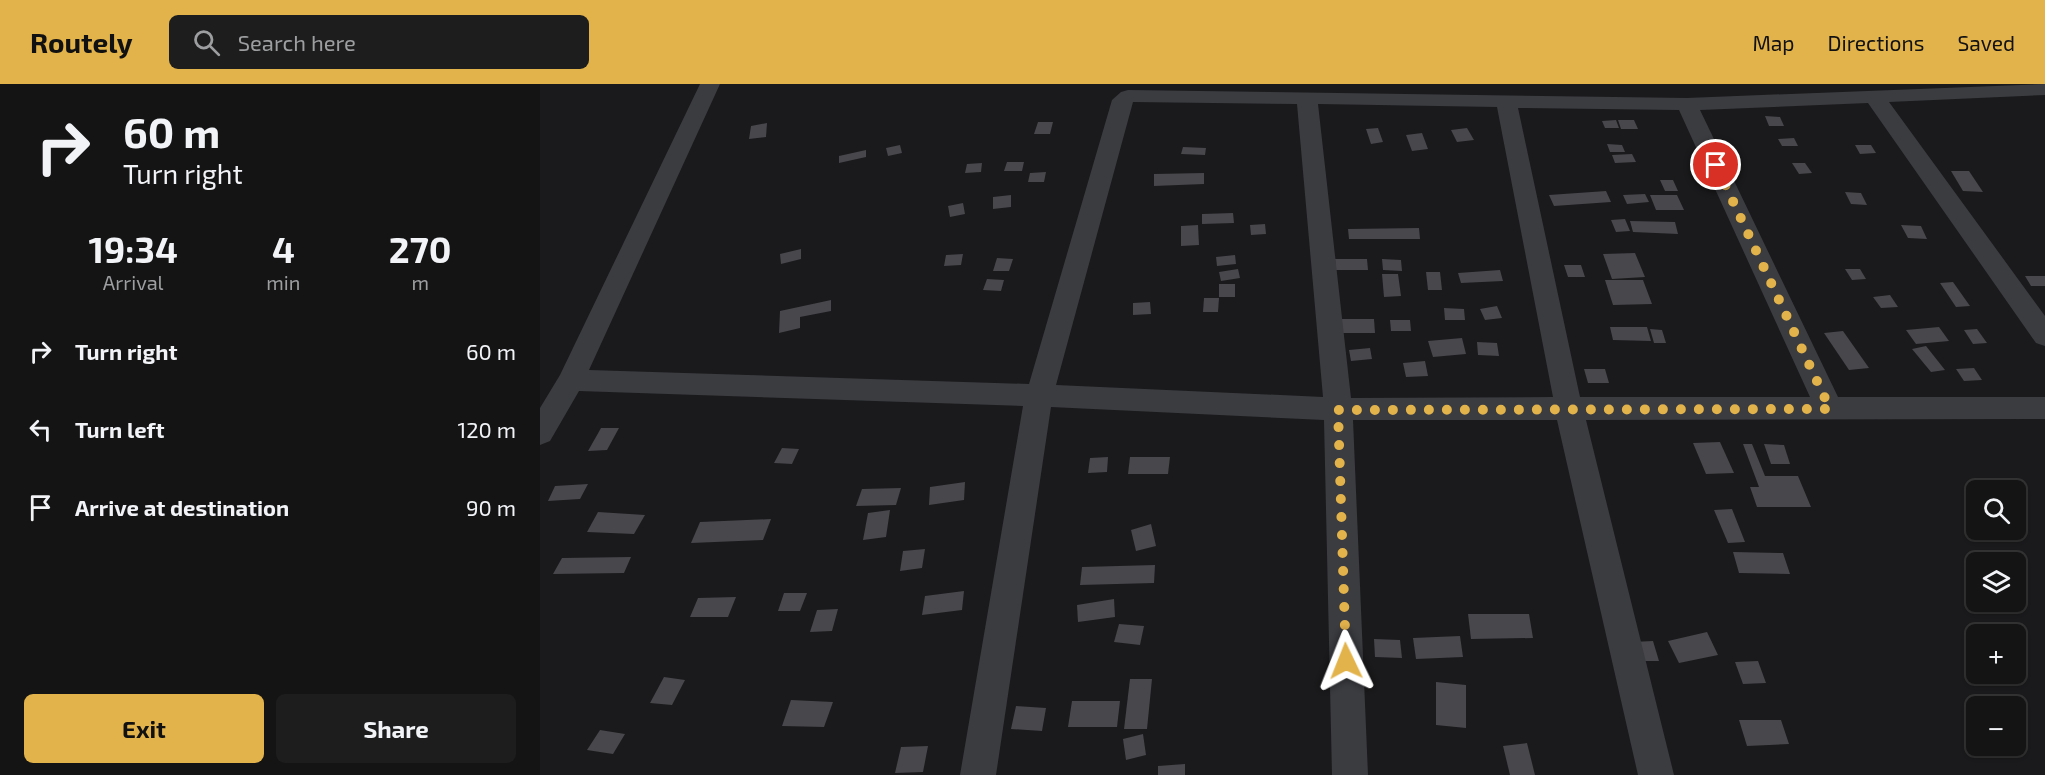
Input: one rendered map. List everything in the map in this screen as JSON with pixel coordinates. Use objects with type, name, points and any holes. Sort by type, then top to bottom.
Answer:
[{"type":"street","points":[[540,433],[571,380],[710,84]]},
{"type":"street","points":[[978,775],[1039,395],[1122,100],[1128,96],[1687,104],[2045,90]]},
{"type":"street","points":[[1874,96],[2045,336]]},
{"type":"street","points":[[1307,98],[1338,410],[1350,775]]},
{"type":"street","points":[[1506,101],[1569,409],[1656,775]]},
{"type":"street","points":[[1687,104],[1830,409]]},
{"type":"street","points":[[571,380],[1039,395],[1338,410],[2045,408]]},
{"type":"building","points":[[1765,116],[1780,117],[1784,126],[1769,126]]},
{"type":"building","points":[[1616,120],[1619,128],[1605,128],[1602,121]]},
{"type":"building","points":[[1618,120],[1634,120],[1638,129],[1621,129]]},
{"type":"building","points":[[1038,122],[1053,122],[1050,134],[1034,134]]},
{"type":"building","points":[[767,123],[766,137],[749,139],[751,126]]},
{"type":"building","points":[[1378,128],[1383,142],[1371,144],[1366,129]]},
{"type":"building","points":[[1467,128],[1474,140],[1457,142],[1451,130]]},
{"type":"building","points":[[1422,133],[1428,149],[1412,151],[1406,135]]},
{"type":"building","points":[[1794,138],[1798,146],[1782,146],[1778,139]]},
{"type":"building","points":[[1607,144],[1622,145],[1625,152],[1610,152]]},
{"type":"building","points":[[900,145],[902,153],[888,156],[886,148]]},
{"type":"building","points":[[1855,145],[1871,145],[1876,153],[1860,154]]},
{"type":"building","points":[[1183,147],[1206,148],[1205,155],[1181,154]]},
{"type":"building","points":[[866,150],[866,157],[839,163],[839,156]]},
{"type":"building","points":[[1632,154],[1636,162],[1615,163],[1612,155]]},
{"type":"building","points":[[1007,162],[1024,162],[1022,171],[1004,171]]},
{"type":"building","points":[[982,163],[981,172],[965,173],[967,164]]},
{"type":"building","points":[[1792,163],[1805,163],[1812,173],[1799,174]]},
{"type":"building","points":[[1951,171],[1969,171],[1983,192],[1963,191]]},
{"type":"building","points":[[1046,172],[1044,182],[1028,182],[1030,173]]},
{"type":"building","points":[[1204,173],[1204,184],[1154,186],[1154,174]]},
{"type":"building","points":[[1660,180],[1673,180],[1678,191],[1665,191]]},
{"type":"building","points":[[1606,191],[1611,202],[1554,206],[1549,195]]},
{"type":"building","points":[[1845,192],[1861,193],[1867,205],[1851,204]]},
{"type":"building","points":[[1645,194],[1649,202],[1627,204],[1623,195]]},
{"type":"building","points":[[1011,195],[1011,207],[993,209],[993,197]]},
{"type":"building","points":[[1650,195],[1677,195],[1684,210],[1656,210]]},
{"type":"building","points":[[963,203],[965,214],[950,217],[948,206]]},
{"type":"building","points":[[1233,213],[1234,223],[1202,224],[1202,214]]},
{"type":"building","points":[[1625,219],[1630,231],[1616,232],[1611,220]]},
{"type":"building","points":[[1630,221],[1675,222],[1678,234],[1633,232]]},
{"type":"building","points":[[1265,224],[1266,234],[1251,235],[1250,225]]},
{"type":"building","points":[[1198,225],[1199,245],[1181,246],[1181,226]]},
{"type":"building","points":[[1901,225],[1921,226],[1927,239],[1908,238]]},
{"type":"building","points":[[1419,228],[1420,239],[1349,239],[1348,229]]},
{"type":"building","points":[[801,249],[801,259],[781,264],[780,254]]},
{"type":"building","points":[[1635,253],[1645,277],[1612,279],[1603,254]]},
{"type":"building","points":[[963,254],[961,265],[944,266],[946,255]]},
{"type":"building","points":[[1235,255],[1236,264],[1217,266],[1216,257]]},
{"type":"building","points":[[997,258],[1013,259],[1009,271],[993,271]]},
{"type":"building","points":[[1335,259],[1367,259],[1368,270],[1336,270]]},
{"type":"building","points":[[1382,259],[1401,260],[1402,271],[1383,270]]},
{"type":"building","points":[[1564,265],[1581,265],[1585,277],[1568,277]]},
{"type":"building","points":[[1238,269],[1240,278],[1221,281],[1219,272]]},
{"type":"building","points":[[1845,269],[1860,269],[1866,279],[1852,280]]},
{"type":"building","points":[[1500,270],[1503,281],[1461,283],[1458,273]]},
{"type":"building","points":[[1426,272],[1440,272],[1442,290],[1428,290]]},
{"type":"building","points":[[1382,274],[1398,274],[1401,296],[1384,297]]},
{"type":"building","points":[[2025,276],[2045,276],[2045,286],[2031,286]]},
{"type":"building","points":[[987,279],[1004,280],[1001,291],[983,290]]},
{"type":"building","points":[[1605,280],[1643,280],[1652,304],[1613,305]]},
{"type":"building","points":[[1953,282],[1970,306],[1956,307],[1940,283]]},
{"type":"building","points":[[1219,284],[1235,284],[1235,297],[1219,297]]},
{"type":"building","points":[[1890,295],[1898,307],[1881,308],[1873,297]]},
{"type":"building","points":[[1204,298],[1219,298],[1218,312],[1203,312]]},
{"type":"building","points":[[831,300],[831,311],[800,317],[800,328],[779,333],[780,311]]},
{"type":"building","points":[[1150,302],[1151,314],[1133,315],[1133,303]]},
{"type":"building","points":[[1497,306],[1502,318],[1485,320],[1480,309]]},
{"type":"building","points":[[1444,308],[1464,309],[1465,320],[1445,320]]},
{"type":"building","points":[[1340,319],[1374,319],[1375,333],[1341,333]]},
{"type":"building","points":[[1390,320],[1410,320],[1411,331],[1391,331]]},
{"type":"building","points":[[1610,327],[1647,327],[1651,341],[1613,340]]},
{"type":"building","points":[[1939,327],[1949,341],[1916,344],[1906,330]]},
{"type":"building","points":[[1650,329],[1662,330],[1666,343],[1654,343]]},
{"type":"building","points":[[1977,329],[1987,343],[1973,344],[1964,330]]},
{"type":"building","points":[[1843,331],[1869,368],[1849,370],[1824,333]]},
{"type":"building","points":[[1462,338],[1466,354],[1433,357],[1428,341]]},
{"type":"building","points":[[1477,342],[1497,343],[1499,356],[1478,355]]},
{"type":"building","points":[[1926,346],[1945,370],[1931,372],[1912,349]]},
{"type":"building","points":[[1370,348],[1372,359],[1351,361],[1349,350]]},
{"type":"building","points":[[1425,361],[1428,376],[1406,377],[1403,363]]},
{"type":"building","points":[[1974,368],[1982,380],[1964,381],[1956,369]]},
{"type":"building","points":[[1584,369],[1605,369],[1609,383],[1588,383]]},
{"type":"building","points":[[601,428],[619,428],[607,450],[588,451]]},
{"type":"building","points":[[1720,442],[1734,473],[1706,474],[1693,443]]},
{"type":"building","points":[[1743,444],[1752,444],[1765,476],[1798,476],[1811,507],[1757,507],[1750,487],[1759,487]]},
{"type":"building","points":[[1764,444],[1784,445],[1790,464],[1771,464]]},
{"type":"building","points":[[782,448],[799,449],[792,464],[774,463]]},
{"type":"building","points":[[1108,457],[1107,472],[1088,473],[1090,458]]},
{"type":"building","points":[[1130,457],[1170,457],[1168,474],[1128,474]]},
{"type":"building","points":[[965,482],[964,500],[929,505],[930,487]]},
{"type":"building","points":[[588,484],[580,499],[548,501],[555,486]]},
{"type":"building","points":[[901,488],[896,505],[856,506],[862,489]]},
{"type":"building","points":[[1732,509],[1745,542],[1728,543],[1714,510]]},
{"type":"building","points":[[890,510],[886,537],[863,540],[868,513]]},
{"type":"building","points":[[598,512],[645,515],[634,534],[587,532]]},
{"type":"building","points":[[771,519],[763,540],[691,543],[700,522]]},
{"type":"building","points":[[1151,524],[1156,546],[1136,551],[1131,530]]},
{"type":"building","points":[[925,549],[922,568],[900,571],[903,551]]},
{"type":"building","points":[[1733,552],[1783,553],[1790,574],[1739,573]]},
{"type":"building","points":[[631,557],[624,573],[553,574],[562,558]]},
{"type":"building","points":[[1155,565],[1154,583],[1080,585],[1082,567]]},
{"type":"building","points":[[964,591],[962,610],[922,615],[925,596]]},
{"type":"building","points":[[784,593],[807,593],[800,611],[778,611]]},
{"type":"building","points":[[736,597],[728,617],[690,617],[698,598]]},
{"type":"building","points":[[1114,599],[1115,617],[1078,622],[1077,605]]},
{"type":"building","points":[[838,609],[832,631],[810,632],[817,610]]},
{"type":"building","points":[[1468,614],[1529,614],[1533,638],[1471,639]]},
{"type":"building","points":[[1119,624],[1144,626],[1140,645],[1114,642]]},
{"type":"building","points":[[1707,632],[1718,655],[1679,663],[1668,641]]},
{"type":"building","points":[[1460,636],[1463,657],[1416,659],[1413,638]]},
{"type":"building","points":[[1374,639],[1400,640],[1402,658],[1375,657]]},
{"type":"building","points":[[1653,641],[1659,661],[1637,661],[1632,642]]},
{"type":"building","points":[[1758,661],[1766,683],[1743,684],[1735,662]]},
{"type":"building","points":[[664,677],[685,680],[672,705],[650,703]]},
{"type":"building","points":[[1130,679],[1152,679],[1147,729],[1124,729]]},
{"type":"building","points":[[1436,682],[1466,685],[1466,728],[1436,725]]},
{"type":"building","points":[[791,700],[833,702],[824,727],[782,726]]},
{"type":"building","points":[[1072,701],[1120,701],[1117,727],[1068,727]]},
{"type":"building","points":[[1016,706],[1046,708],[1042,731],[1011,729]]},
{"type":"building","points":[[1739,720],[1781,720],[1789,744],[1747,746]]},
{"type":"building","points":[[600,730],[625,734],[613,754],[587,750]]},
{"type":"building","points":[[1143,734],[1146,755],[1126,760],[1123,739]]},
{"type":"building","points":[[1527,743],[1535,775],[1510,775],[1503,746]]},
{"type":"building","points":[[928,746],[923,772],[895,773],[901,747]]},
{"type":"building","points":[[1185,764],[1185,775],[1158,775],[1158,766]]},
{"type":"route","points":[[1346,661],[1338,410],[1830,409],[1716,165]]}]
